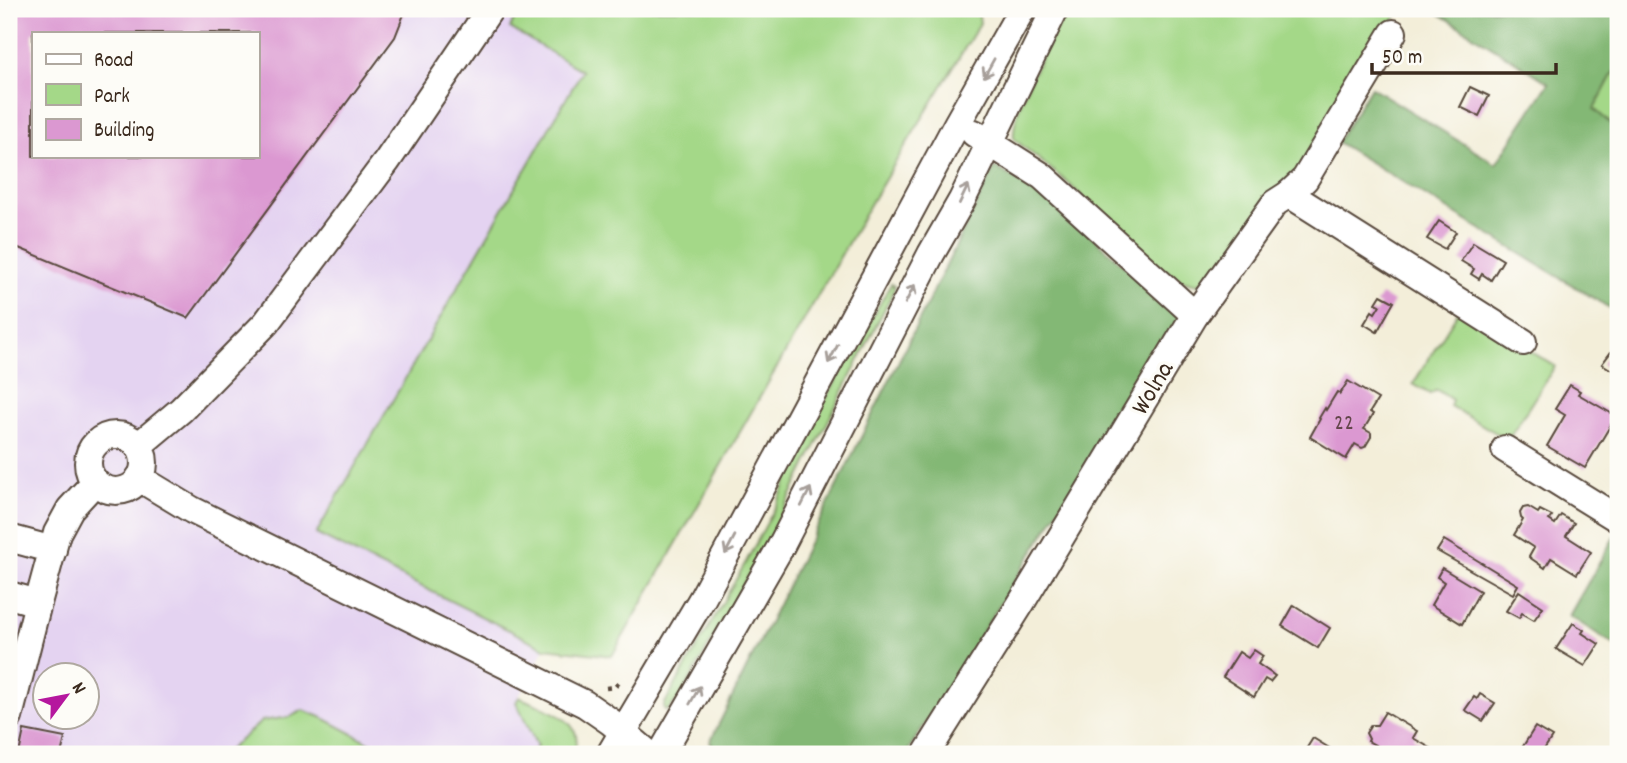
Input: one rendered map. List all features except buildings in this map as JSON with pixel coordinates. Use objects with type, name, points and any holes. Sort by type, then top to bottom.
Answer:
[{"type":"street","points":[[138,446],[181,410],[265,323],[387,161],[490,9]]},
{"type":"street","points":[[616,744],[702,599],[957,124],[1022,9]]},
{"type":"street","points":[[661,754],[780,548],[931,254],[962,200],[1055,9]]},
{"type":"street","name":"Wolna","points":[[926,754],[1020,605],[1195,315],[1275,203],[1305,179],[1393,33]]},
{"type":"street","points":[[957,124],[1042,176],[1195,315]]},
{"type":"street","points":[[1289,194],[1523,342]]},
{"type":"street","points":[[114,435],[123,436],[138,446],[144,462],[139,478],[134,485],[118,491],[95,482],[90,474],[88,457],[97,441],[114,435]]},
{"type":"street","points":[[1505,449],[1618,519]]},
{"type":"street","points":[[139,478],[192,510],[577,701],[611,722],[616,744]]},
{"type":"street","points":[[9,717],[57,533],[71,509],[95,482]]},
{"type":"street","points":[[9,538],[53,550]]},
{"type":"street","points":[[9,595],[38,603]]},
{"type":"street","points":[[616,744],[649,754]]},
{"type":"shaded area","points":[[9,9],[978,9],[980,23],[846,188],[612,656],[545,648],[516,702],[537,746],[533,754],[9,754]]},
{"type":"green space","points":[[520,9],[978,9],[980,23],[872,201],[612,656],[545,648],[316,534],[582,71],[510,28]]},
{"type":"green space","points":[[1067,9],[1401,9],[1355,82],[1320,146],[1211,277],[1197,284],[1181,280],[1151,261],[1068,183],[1014,139],[1018,110],[1025,92]]},
{"type":"green space","points":[[1432,9],[1618,9],[1618,68],[1594,109],[1618,130],[1618,313],[1337,142],[1371,87],[1496,164],[1549,83]]},
{"type":"green space","points":[[1618,68],[1618,130],[1594,109]]},
{"type":"green space","points":[[995,167],[1057,204],[1182,319],[1167,338],[906,754],[719,754],[710,742]]},
{"type":"green space","points":[[891,284],[894,290],[775,527],[681,696],[667,711],[664,705],[777,504],[807,432]]},
{"type":"green space","points":[[1460,309],[1555,366],[1508,440],[1450,406],[1452,400],[1437,390],[1430,394],[1413,384]]},
{"type":"green space","points":[[1614,537],[1618,539],[1618,647],[1569,616]]},
{"type":"green space","points":[[519,697],[551,711],[570,724],[576,743],[572,754],[533,754],[537,746],[516,702]]},
{"type":"green space","points":[[303,710],[391,754],[224,754],[262,721],[290,717]]}]
